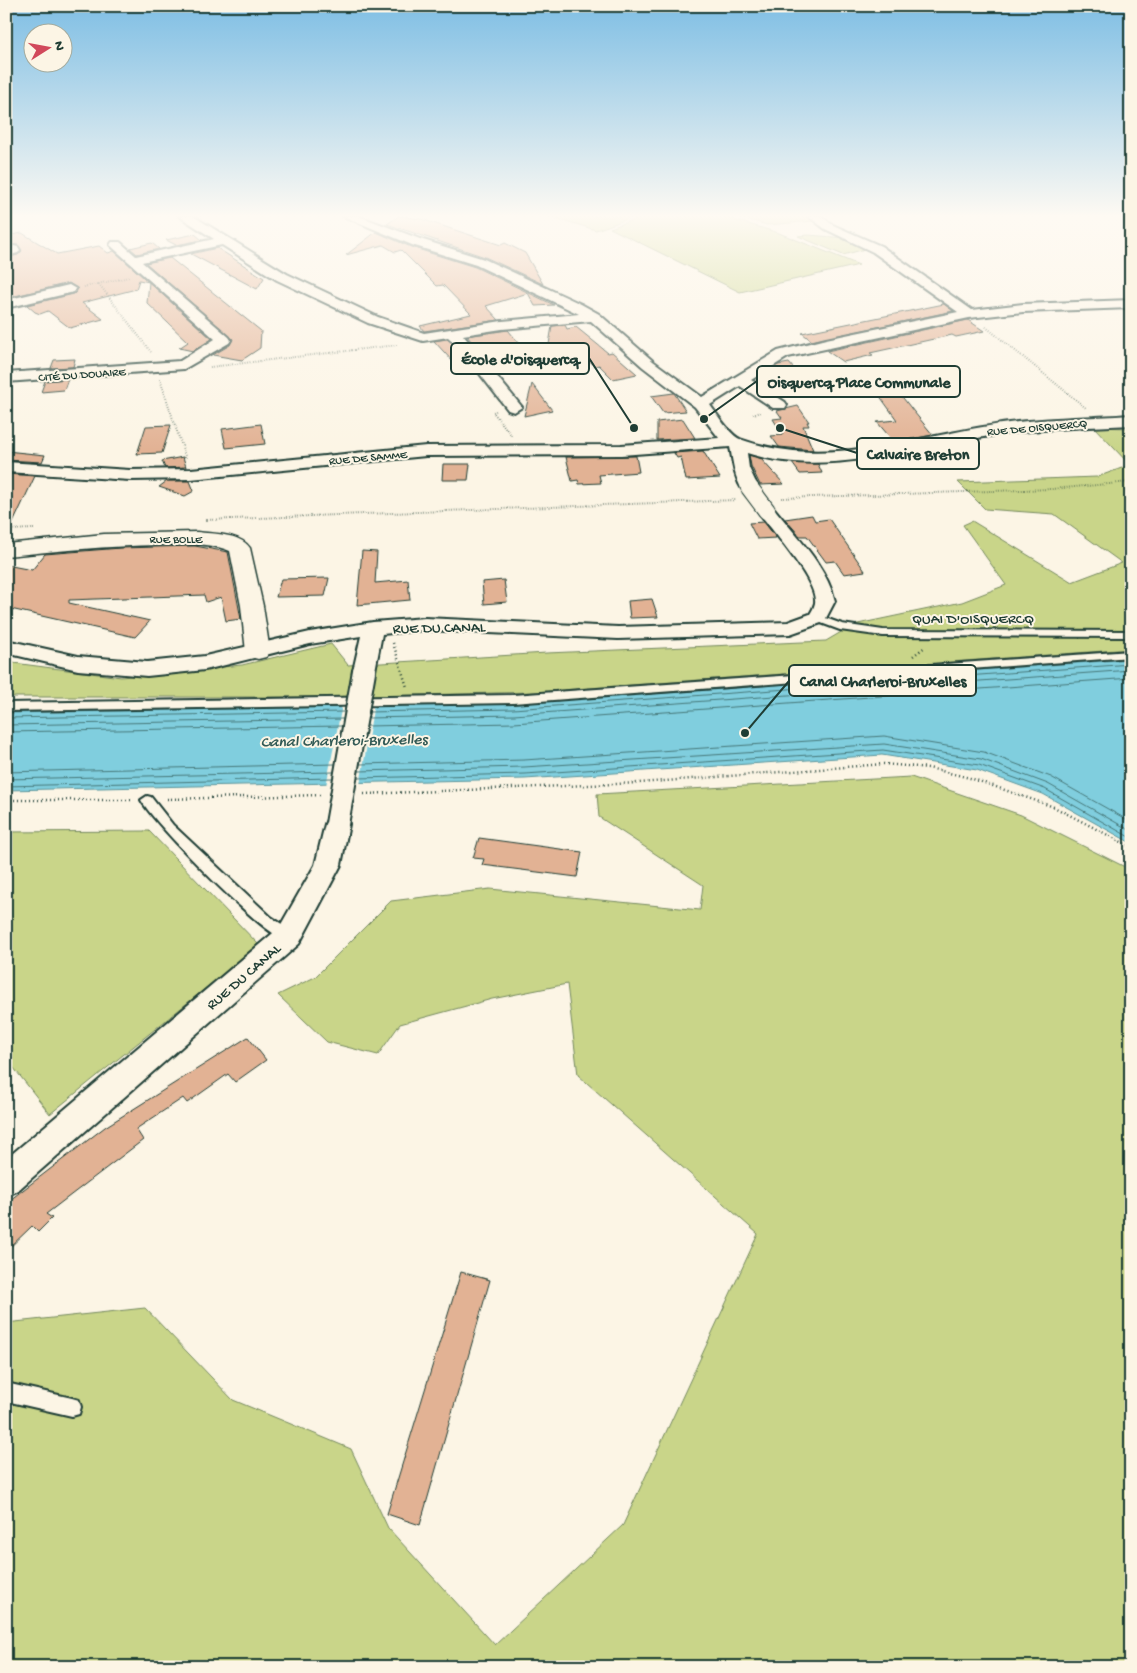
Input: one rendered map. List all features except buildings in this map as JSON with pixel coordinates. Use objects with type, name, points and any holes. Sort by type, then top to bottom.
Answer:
[{"type":"street","points":[[6,304],[48,294]]},
{"type":"street","points":[[173,294],[224,340],[184,365]]},
{"type":"street","points":[[318,294],[373,320],[427,338],[502,325],[594,317]]},
{"type":"street","points":[[548,294],[594,317],[648,364],[701,404],[734,443],[749,487],[771,505],[823,590],[825,603],[817,618]]},
{"type":"street","points":[[942,294],[970,314]]},
{"type":"street","points":[[701,404],[742,380],[768,361],[783,354],[970,314],[1024,308],[1131,304]]},
{"type":"street","points":[[453,334],[464,344],[514,407]]},
{"type":"street","name":"CITÉ DU DOUAIRE","points":[[6,378],[157,369],[184,365]]},
{"type":"street","points":[[742,380],[779,405]]},
{"type":"street","name":"RUE DE OISQUERCQ","points":[[734,443],[775,455],[845,456],[981,431],[1131,420]]},
{"type":"street","name":"RUE DE SAMME","points":[[6,467],[130,476],[191,474],[426,451],[621,450],[734,443]]},
{"type":"street","name":"RUE BOLLE","points":[[6,550],[96,541],[197,538],[223,541],[240,548],[252,606],[258,652]]},
{"type":"street","name":"RUE DU CANAL","points":[[6,1180],[289,936],[328,865],[371,636],[443,624],[618,633],[790,628],[817,618]]},
{"type":"street","points":[[6,646],[78,663],[147,669],[204,663],[258,652],[310,638],[371,636]]},
{"type":"lane","name":"QUAI D'OISQUERCQ","points":[[817,618],[840,627],[883,633],[1131,634]]},
{"type":"lane","points":[[6,707],[513,699],[1131,654]]},
{"type":"lane","points":[[147,800],[169,828],[266,921],[289,936]]},
{"type":"lane","points":[[6,1392],[72,1407]]},
{"type":"path","points":[[107,294],[150,349],[191,474]]},
{"type":"path","points":[[970,314],[1103,422]]},
{"type":"path","points":[[184,365],[189,370],[398,345],[427,338]]},
{"type":"path","points":[[753,414],[758,414]]},
{"type":"path","points":[[771,505],[1052,489],[1131,482]]},
{"type":"path","points":[[197,521],[736,500]]},
{"type":"path","points":[[6,530],[35,528]]},
{"type":"path","points":[[920,670],[912,656],[947,633]]},
{"type":"path","points":[[371,636],[392,643],[412,700]]},
{"type":"path","points":[[355,794],[524,789],[639,783],[884,764],[929,768],[970,778],[1054,807],[1131,848]]},
{"type":"path","points":[[6,800],[147,800],[325,795]]},
{"type":"green space","points":[[1094,427],[1131,428],[1131,649],[533,692],[340,697],[6,697],[6,662],[121,677],[242,665],[331,644],[348,665],[547,653],[826,641],[853,625],[962,602],[1006,585],[963,525],[972,521],[1072,582],[1122,563],[1054,514],[985,509],[958,482],[1097,477],[1130,465]]},
{"type":"green space","points":[[911,777],[1021,815],[1131,870],[1131,1667],[6,1667],[6,1323],[145,1308],[233,1400],[351,1449],[388,1528],[495,1645],[623,1525],[758,1234],[578,1075],[567,984],[492,999],[400,1024],[378,1055],[327,1042],[278,995],[315,977],[391,901],[490,889],[700,910],[703,885],[599,817],[597,794]]},
{"type":"green space","points":[[149,831],[259,945],[50,1114],[6,1058],[6,832]]},
{"type":"water","points":[[1131,659],[1131,843],[1043,794],[977,770],[882,755],[525,779],[6,790],[6,713],[513,704]]},
{"type":"pier","points":[[374,704],[360,785],[326,786],[342,705]]},
{"type":"place","name":"Oisquercq Place Communale","points":[[704,419]]},
{"type":"place","name":"École d'Oisquercq","points":[[634,428]]},
{"type":"place","name":"Calvaire Breton","points":[[780,428]]},
{"type":"place","name":"Canal Charleroi-Bruxelles","points":[[745,733]]}]
